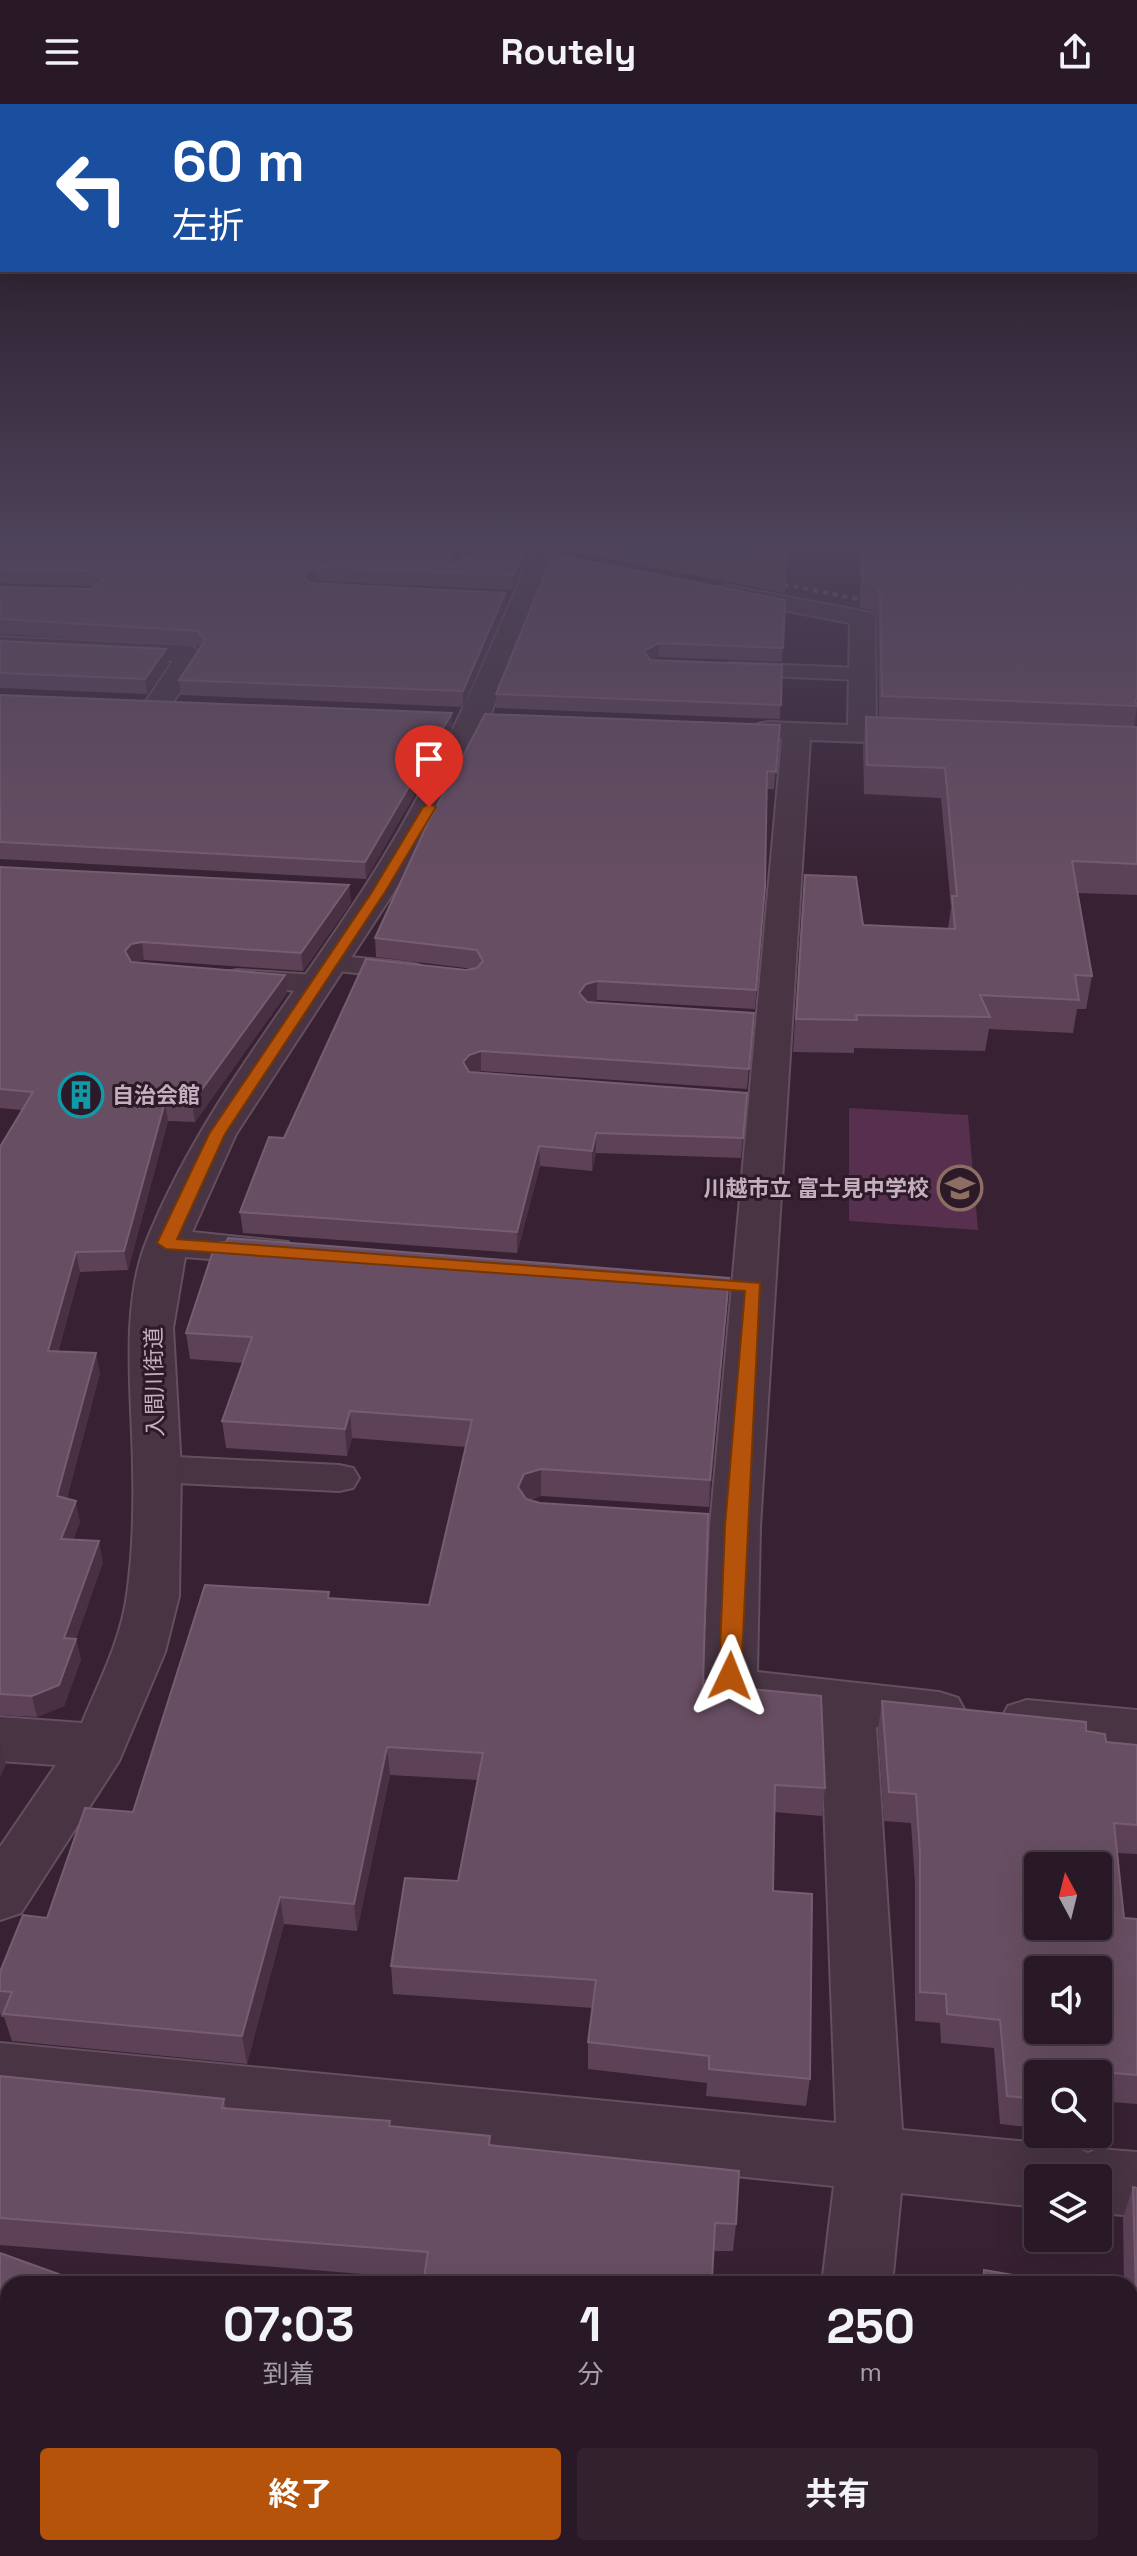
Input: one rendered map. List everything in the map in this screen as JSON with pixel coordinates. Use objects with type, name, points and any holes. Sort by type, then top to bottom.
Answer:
[{"type":"street","points":[[158,704],[187,659]]},
{"type":"street","name":"入間川街道","points":[[0,1895],[99,1746],[139,1652],[153,1596],[157,1469],[151,1328],[166,1243],[217,1134],[324,973],[362,891],[429,807],[475,718],[494,659]]},
{"type":"street","points":[[862,659],[862,733]]},
{"type":"street","points":[[127,703],[190,705]]},
{"type":"street","points":[[736,729],[954,737]]},
{"type":"street","points":[[797,731],[760,1021],[720,1525],[730,1676],[742,1692],[847,1705],[1137,1731]]},
{"type":"street","points":[[166,1243],[309,1254]]},
{"type":"street","points":[[847,1705],[871,2159],[858,2276]]},
{"type":"street","points":[[0,1739],[99,1746]]},
{"type":"street","points":[[0,2072],[1024,2174]]},
{"type":"street","points":[[1112,2182],[1137,2184]]},
{"type":"lane","points":[[713,678],[714,668],[862,674]]},
{"type":"lane","points":[[206,976],[436,974]]},
{"type":"lane","points":[[157,1469],[339,1478]]},
{"type":"shaded area","points":[[849,1108],[968,1115],[978,1230],[849,1221]]},
{"type":"building","points":[[0,659],[159,659],[145,679],[0,673]]},
{"type":"building","points":[[193,659],[477,659],[463,691],[179,680]]},
{"type":"building","points":[[510,659],[650,659],[782,665],[781,705],[496,694]]},
{"type":"building","points":[[881,659],[1137,659],[1137,706],[882,696]]},
{"type":"building","points":[[0,695],[452,713],[365,862],[0,842]]},
{"type":"building","points":[[485,714],[780,725],[776,772],[767,771],[765,887],[756,990],[597,981],[586,984],[579,993],[587,1002],[754,1013],[749,1069],[481,1051],[469,1055],[463,1062],[469,1072],[747,1093],[743,1138],[596,1133],[592,1151],[539,1146],[517,1232],[240,1212],[269,1137],[284,1138],[366,959],[466,970],[477,968],[483,961],[477,950],[375,938],[426,827]]},
{"type":"building","points":[[866,717],[1137,727],[1137,864],[1072,861],[1092,976],[1075,975],[1079,1000],[980,995],[990,1017],[856,1015],[857,1020],[796,1019],[805,875],[856,877],[863,925],[955,929],[952,896],[957,896],[945,768],[867,765]]},
{"type":"building","points":[[0,867],[349,885],[301,953],[142,942],[131,944],[125,951],[131,962],[285,975],[192,1103],[165,1102],[124,1251],[76,1252],[48,1351],[96,1353],[57,1496],[76,1501],[61,1539],[99,1541],[64,1638],[76,1639],[59,1685],[32,1696],[0,1694],[0,1147],[33,1092],[0,1089]]},
{"type":"building","points":[[228,1238],[729,1278],[710,1480],[541,1469],[524,1474],[518,1487],[526,1499],[540,1503],[708,1514],[703,1684],[821,1696],[825,1788],[775,1785],[773,1891],[812,1894],[810,2079],[709,2069],[709,2056],[588,2042],[596,1980],[391,1966],[405,1878],[458,1881],[483,1753],[387,1747],[354,1904],[280,1897],[242,2036],[3,2014],[12,1992],[0,1991],[0,1972],[23,1915],[47,1918],[85,1808],[133,1812],[205,1585],[329,1592],[328,1598],[429,1605],[472,1420],[350,1411],[345,1429],[222,1421],[252,1337],[186,1333],[216,1242],[226,1242]]},
{"type":"building","points":[[882,1701],[1086,1722],[1086,1731],[1105,1734],[1106,1742],[1137,1745],[1137,1825],[1114,1823],[1124,1918],[1137,1919],[1137,2075],[1112,2073],[1112,2060],[1024,2060],[1024,2098],[1007,2096],[1000,2020],[947,2014],[946,1994],[920,1992],[920,1854],[916,1794],[889,1792]]},
{"type":"building","points":[[0,2076],[224,2099],[222,2108],[390,2121],[389,2126],[490,2136],[489,2145],[739,2171],[736,2224],[715,2223],[712,2276],[424,2276],[428,2252],[0,2218]]},
{"type":"building","points":[[1133,2187],[1137,2188],[1135,2276]]},
{"type":"building","points":[[0,2253],[64,2276],[0,2276]]},
{"type":"building","points":[[984,2270],[1019,2276],[984,2276]]},
{"type":"place","name":"自治会館","points":[[81,1095]]},
{"type":"place","name":"川越市立 富士見中学校","points":[[960,1188]]},
{"type":"route","points":[[429,807],[378,892],[217,1134],[166,1243],[754,1287],[735,1526],[730,1676]]}]
